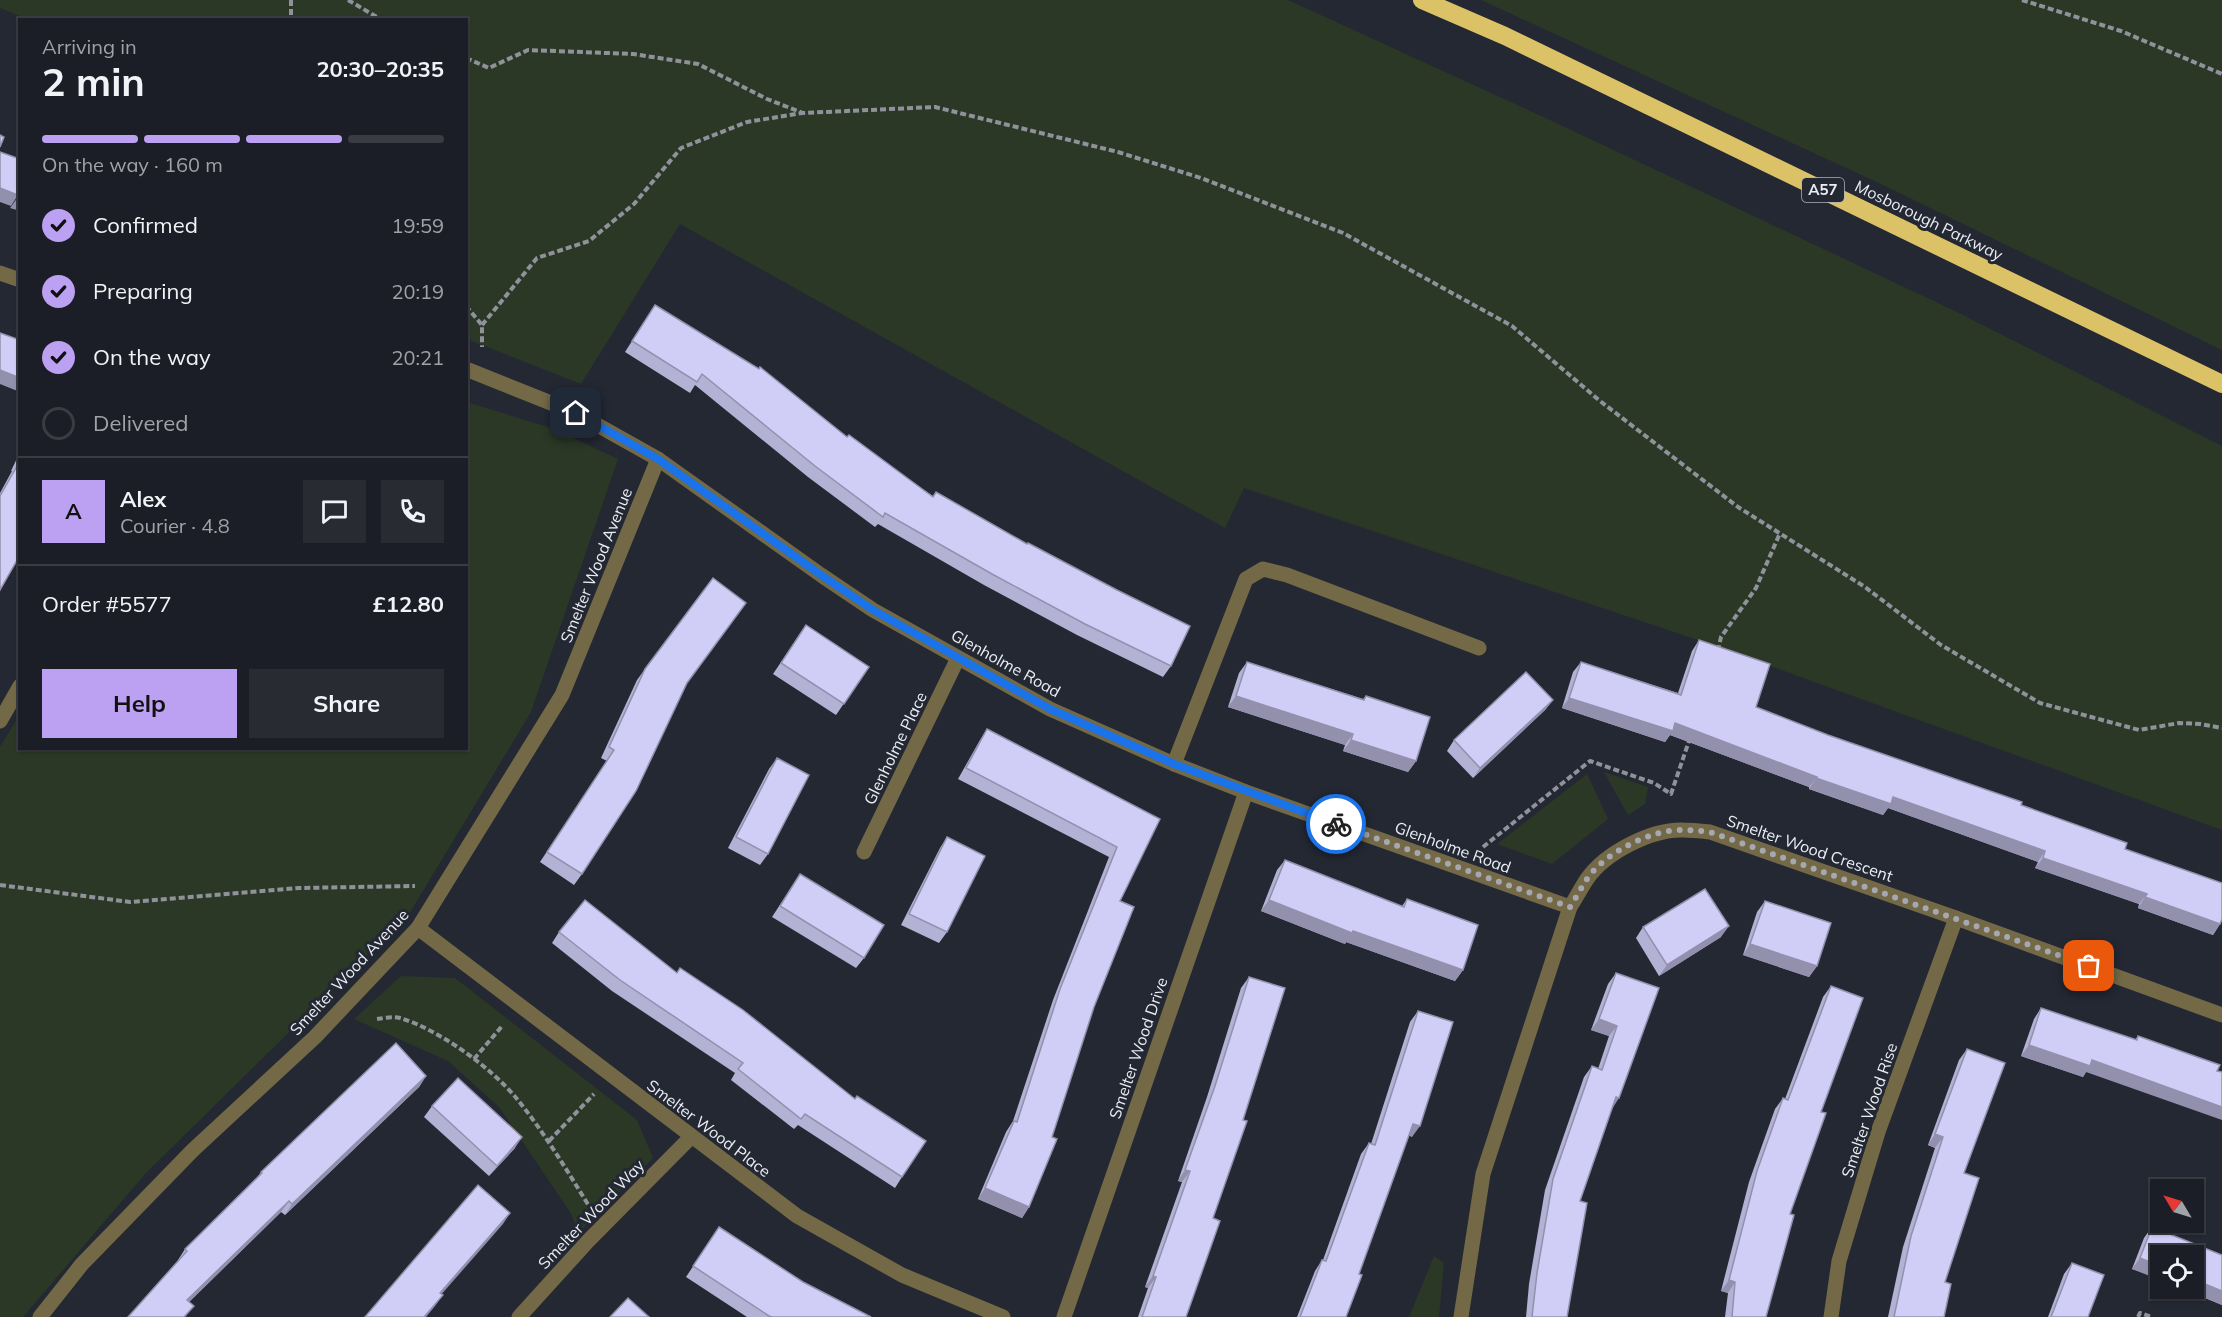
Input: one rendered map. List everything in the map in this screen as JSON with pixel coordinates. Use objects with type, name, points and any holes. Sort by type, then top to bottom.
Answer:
[{"type":"highway","name":"Mosborough Parkway","points":[[1422,0],[1505,36],[2222,384]]},
{"type":"street","points":[[0,273],[18,279]]},
{"type":"street","name":"Glenholme Road","points":[[468,370],[576,413],[658,459],[873,610],[1050,709],[1174,764],[1246,792],[1570,907]]},
{"type":"street","name":"Smelter Wood Avenue","points":[[40,1317],[82,1264],[185,1158],[315,1037],[418,928],[562,695],[658,459]]},
{"type":"street","points":[[1174,764],[1246,579],[1263,569],[1287,575],[1479,648]]},
{"type":"street","name":"Glenholme Place","points":[[864,852],[958,658]]},
{"type":"street","points":[[0,721],[18,690]]},
{"type":"street","name":"Smelter Wood Drive","points":[[1064,1317],[1246,792]]},
{"type":"street","name":"Smelter Wood Crescent","points":[[1461,1317],[1483,1174],[1570,907],[1588,877],[1629,844],[1647,837],[1680,830],[1710,832],[1956,918],[2222,1015]]},
{"type":"street","name":"Smelter Wood Rise","points":[[1831,1317],[1839,1261],[1878,1132],[1956,918]]},
{"type":"street","name":"Smelter Wood Place","points":[[418,928],[797,1216],[902,1275],[1003,1317]]},
{"type":"street","name":"Smelter Wood Way","points":[[519,1317],[588,1241],[691,1137]]},
{"type":"path","points":[[291,0],[291,18]]},
{"type":"path","points":[[348,0],[379,18]]},
{"type":"path","points":[[2022,0],[2121,31],[2222,74]]},
{"type":"path","points":[[468,59],[489,68],[528,50],[633,54],[698,64],[767,99],[803,113]]},
{"type":"path","points":[[482,350],[482,325],[537,258],[589,241],[634,204],[681,148],[747,122],[803,113],[935,107],[1118,152],[1201,178],[1343,233],[1512,326],[1600,401],[1738,507],[1865,586],[1941,645],[2040,703],[2139,730],[2179,723],[2222,728]]},
{"type":"path","points":[[468,308],[482,325]]},
{"type":"path","points":[[1715,659],[1721,637],[1756,588],[1780,532]]},
{"type":"path","points":[[1483,847],[1590,761],[1654,783],[1671,794],[1693,727]]},
{"type":"path","points":[[0,885],[130,902],[299,888],[445,885]]},
{"type":"path","points":[[377,1019],[398,1017],[439,1035],[474,1059],[516,1096],[549,1141],[591,1209]]},
{"type":"path","points":[[474,1059],[510,1017]]},
{"type":"path","points":[[549,1141],[600,1087]]},
{"type":"path","points":[[2138,1317],[2140,1312],[2152,1317]]},
{"type":"green space","points":[[0,0],[1288,0],[1552,121],[1957,312],[2222,446],[2222,830],[1710,644],[1244,488],[1225,528],[680,224],[581,384],[468,339],[468,18],[25,18],[0,8]]},
{"type":"green space","points":[[1481,0],[2222,0],[2222,350],[1879,183]]},
{"type":"green space","points":[[468,402],[554,429],[618,459],[531,712],[409,914],[145,1174],[23,1317],[0,1317],[0,747],[18,718],[18,750],[468,750]]},
{"type":"green space","points":[[1604,772],[1648,787],[1645,804],[1628,815]]},
{"type":"green space","points":[[1587,774],[1608,819],[1552,864],[1497,844]]},
{"type":"green space","points":[[401,976],[455,978],[637,1120],[653,1158],[579,1232],[570,1212],[499,1107],[448,1061],[354,1019]]},
{"type":"green space","points":[[1434,1256],[1444,1263],[1439,1317],[1409,1317]]},
{"type":"building","points":[[0,135],[4,137],[0,147]]},
{"type":"building","points":[[0,152],[18,158],[18,195],[0,188]]},
{"type":"building","points":[[655,305],[759,369],[760,367],[847,437],[849,435],[933,497],[936,492],[1027,544],[1190,626],[1171,666],[1085,624],[885,513],[883,517],[815,466],[702,374],[697,382],[632,341]]},
{"type":"building","points":[[0,333],[18,339],[18,377],[0,370]]},
{"type":"building","points":[[18,464],[18,558],[0,590],[0,496]]},
{"type":"building","points":[[713,578],[746,603],[687,683],[636,791],[582,874],[547,852],[614,750],[609,747],[645,669]]},
{"type":"building","points":[[806,625],[869,667],[844,704],[781,663]]},
{"type":"building","points":[[1699,640],[1770,664],[1756,707],[1828,735],[2022,802],[2021,805],[2127,843],[2125,849],[2222,883],[2220,924],[2145,897],[2147,894],[2043,858],[2045,851],[1893,797],[1891,804],[1816,778],[1675,723],[1673,731],[1569,698],[1581,662],[1681,695]]},
{"type":"building","points":[[1247,662],[1364,700],[1366,696],[1430,717],[1416,761],[1351,740],[1353,734],[1236,696]]},
{"type":"building","points":[[1526,672],[1553,700],[1480,768],[1454,740]]},
{"type":"building","points":[[987,729],[1160,819],[1120,901],[1134,907],[1094,1007],[1052,1137],[1057,1139],[1029,1207],[985,1188],[1014,1121],[1017,1122],[1060,989],[1117,847],[966,768]]},
{"type":"building","points":[[777,758],[809,775],[768,854],[736,837]]},
{"type":"building","points":[[947,837],[985,856],[947,932],[909,914]]},
{"type":"building","points":[[1285,860],[1404,907],[1407,899],[1478,925],[1463,970],[1353,931],[1352,933],[1269,900]]},
{"type":"building","points":[[800,874],[884,925],[864,958],[780,906]]},
{"type":"building","points":[[1705,889],[1729,926],[1667,965],[1643,927]]},
{"type":"building","points":[[585,900],[677,973],[680,968],[743,1010],[855,1099],[857,1096],[926,1141],[902,1177],[805,1114],[801,1119],[738,1069],[743,1063],[620,980],[559,932]]},
{"type":"building","points":[[1765,901],[1831,923],[1817,966],[1750,944]]},
{"type":"building","points":[[1616,973],[1659,988],[1619,1098],[1616,1097],[1580,1201],[1587,1203],[1567,1317],[1532,1317],[1553,1179],[1592,1066],[1602,1070],[1617,1026],[1599,1019]]},
{"type":"building","points":[[1249,977],[1285,988],[1243,1120],[1247,1121],[1213,1218],[1220,1221],[1186,1317],[1142,1317],[1156,1277],[1153,1276],[1190,1171],[1185,1170],[1215,1086]]},
{"type":"building","points":[[1831,986],[1863,998],[1821,1112],[1826,1113],[1790,1214],[1794,1215],[1766,1317],[1732,1317],[1735,1282],[1729,1280],[1757,1171],[1783,1098],[1788,1100]]},
{"type":"building","points":[[2041,1008],[2137,1040],[2138,1036],[2220,1065],[2217,1071],[2222,1072],[2222,1107],[2092,1060],[2090,1066],[2029,1045]]},
{"type":"building","points":[[1418,1011],[1453,1022],[1420,1126],[1413,1124],[1359,1274],[1362,1275],[1346,1317],[1300,1317],[1322,1260],[1326,1261],[1369,1143],[1375,1145]]},
{"type":"building","points":[[396,1043],[426,1076],[292,1204],[289,1201],[187,1300],[194,1306],[184,1317],[128,1317],[187,1251],[185,1249],[261,1172]]},
{"type":"building","points":[[1967,1049],[2005,1063],[1964,1173],[1979,1178],[1945,1282],[1951,1284],[1944,1317],[1894,1317],[1911,1236],[1943,1137],[1935,1134]]},
{"type":"building","points":[[458,1078],[522,1137],[497,1166],[432,1106]]},
{"type":"building","points":[[478,1185],[510,1213],[440,1293],[443,1295],[424,1317],[365,1317]]},
{"type":"building","points":[[719,1227],[803,1282],[871,1317],[769,1316],[693,1266]]},
{"type":"building","points":[[2150,1232],[2167,1233],[2197,1245],[2150,1245],[2150,1262],[2140,1258]]},
{"type":"building","points":[[2204,1248],[2222,1255],[2222,1291],[2204,1284]]},
{"type":"building","points":[[2072,1263],[2104,1275],[2088,1317],[2051,1317]]},
{"type":"building","points":[[628,1298],[649,1317],[610,1317]]},
{"type":"way so far","points":[[1336,824],[1570,907],[1588,877],[1629,844],[1647,837],[1680,830],[1710,832],[2089,966]]},
{"type":"route","points":[[576,413],[658,459],[873,610],[1050,709],[1174,764],[1336,824]]}]
